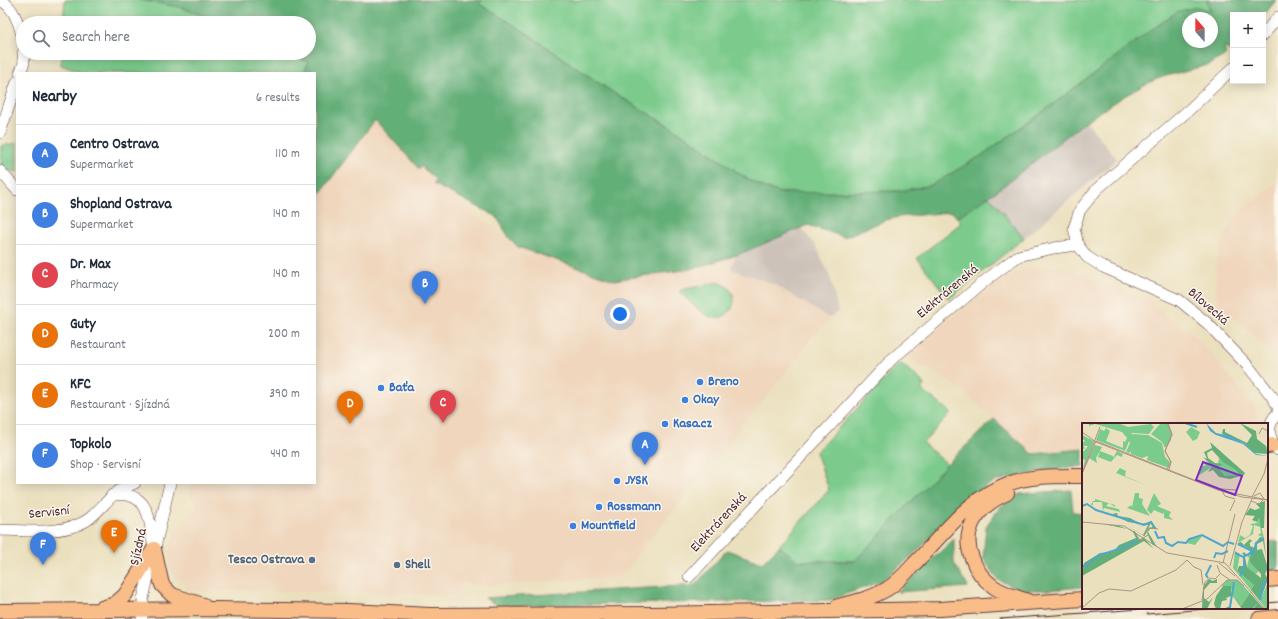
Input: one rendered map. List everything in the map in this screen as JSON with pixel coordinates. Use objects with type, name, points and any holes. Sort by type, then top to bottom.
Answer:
[{"type":"main road","points":[[1034,603],[995,588],[983,577],[975,565],[970,553],[968,540],[969,528],[983,509],[1004,495],[1025,487],[1082,476]]},
{"type":"main road","points":[[811,612],[874,596],[888,588],[911,568],[972,504],[990,491],[1013,482],[1032,478],[1082,476]]},
{"type":"main road","points":[[154,549],[162,585],[172,595],[215,609]]},
{"type":"main road","points":[[94,611],[115,604],[125,595],[154,549]]},
{"type":"main road","points":[[1268,580],[1278,579]]},
{"type":"main road","points":[[0,611],[94,611],[142,614],[215,609],[349,611],[430,615],[651,614],[940,609],[1082,599]]},
{"type":"main road","points":[[1259,619],[1278,617]]},
{"type":"street","points":[[0,1],[4,2],[16,17]]},
{"type":"street","points":[[1266,31],[1278,17]]},
{"type":"street","points":[[20,72],[24,60]]},
{"type":"street","points":[[1078,245],[1074,228],[1080,210],[1097,189],[1190,109],[1230,71]]},
{"type":"street","points":[[0,133],[16,85]]},
{"type":"street","points":[[0,171],[16,189]]},
{"type":"street","name":"Bílovecká","points":[[1078,245],[1087,257],[1103,267],[1179,300],[1207,323],[1248,366],[1274,398],[1278,407]]},
{"type":"street","name":"Elektrárenská","points":[[690,577],[892,359],[986,280],[1018,256],[1078,245]]},
{"type":"street","points":[[1273,447],[1269,428],[1273,418],[1278,413]]},
{"type":"street","name":"Servisní","points":[[0,530],[58,530],[73,527],[89,518],[120,489],[132,484]]},
{"type":"street","name":"Sjízdná","points":[[142,614],[143,599],[170,484]]},
{"type":"street","points":[[111,496],[123,495],[133,497],[145,507],[149,515],[154,549]]},
{"type":"shaded area","points":[[375,119],[418,168],[421,166],[436,180],[434,184],[447,191],[518,247],[586,271],[690,269],[737,255],[730,269],[774,284],[829,318],[620,577],[476,586],[463,581],[457,595],[186,590],[186,582],[174,576],[169,567],[169,552],[176,531],[198,506],[190,495],[191,484],[316,484],[316,199]]},
{"type":"shaded area","points":[[1086,121],[1117,159],[1024,238],[989,196]]},
{"type":"shaded area","points":[[1278,182],[1278,361],[1242,324],[1216,305],[1216,261],[1223,238],[1232,220],[1245,207]]},
{"type":"shaded area","points":[[801,228],[816,246],[830,277],[838,312],[829,318],[774,284],[730,269],[737,255]]},
{"type":"shaded area","points":[[1058,265],[1145,299],[1197,338],[1254,405],[1258,423],[1082,423],[1082,449],[1033,454],[957,386],[906,356],[994,284],[1022,270]]},
{"type":"green space","points":[[65,0],[140,0],[179,7],[204,16],[64,16]]},
{"type":"green space","points":[[140,0],[483,0],[479,4],[519,28],[609,90],[681,133],[749,180],[765,188],[781,193],[900,191],[932,185],[982,155],[1048,108],[1178,11],[1197,7],[1211,11],[1206,0],[1276,0],[1266,13],[1230,12],[1230,51],[1224,47],[1226,55],[1208,65],[1162,77],[1126,95],[1086,121],[998,190],[957,217],[952,212],[898,217],[886,220],[844,237],[808,225],[737,255],[690,269],[614,280],[518,247],[510,239],[496,216],[433,184],[436,180],[421,166],[419,169],[375,120],[316,199],[316,72],[304,72],[308,62],[304,60],[316,60],[316,16],[205,16],[179,7]]},
{"type":"green space","points":[[483,0],[1206,0],[1211,12],[1197,7],[1189,12],[1182,12],[1182,16],[1110,62],[982,155],[932,185],[900,191],[781,193],[765,188],[749,180],[681,133],[609,90],[519,28],[479,4]]},
{"type":"green space","points":[[61,60],[304,60],[308,62],[304,72],[79,72],[61,65]]},
{"type":"green space","points":[[16,143],[16,172],[1,168],[1,146]]},
{"type":"green space","points":[[989,196],[1024,238],[949,299],[917,258],[961,223],[957,217]]},
{"type":"green space","points":[[718,282],[727,287],[732,293],[734,300],[733,306],[729,312],[717,318],[705,314],[680,293],[681,290]]},
{"type":"green space","points":[[900,363],[925,384],[921,389],[951,413],[923,443],[947,464],[855,561],[798,561],[779,546],[829,490],[816,452]]},
{"type":"green space","points":[[994,419],[1033,454],[1082,449],[1082,466],[1039,472],[995,481],[971,496],[914,554],[882,581],[830,600],[498,606],[485,598],[695,585],[727,550],[762,563],[779,546],[798,561],[855,561],[947,464]]},
{"type":"green space","points":[[1071,490],[1073,512],[1082,513],[1082,587],[1048,590],[1022,590],[998,580],[983,558],[986,526],[1000,507],[1019,494]]},
{"type":"green space","points":[[954,539],[954,563],[968,587],[897,592]]},
{"type":"green space","points":[[1278,541],[1278,570],[1268,572],[1268,542]]},
{"type":"tram line","points":[[1268,603],[1278,602]]},
{"type":"tram line","points":[[1000,619],[1141,609]]},
{"type":"tram line","points":[[1147,614],[1205,609]]},
{"type":"place","name":"Shopland Ostrava","points":[[425,304]]},
{"type":"place","name":"Breno","points":[[700,382]]},
{"type":"place","name":"Baťa","points":[[381,388]]},
{"type":"place","name":"Okay","points":[[685,400]]},
{"type":"place","name":"Dr. Max","points":[[443,423]]},
{"type":"place","name":"Guty","points":[[350,424]]},
{"type":"place","name":"Kasa.cz","points":[[665,424]]},
{"type":"place","name":"Centro Ostrava","points":[[645,465]]},
{"type":"place","name":"JYSK","points":[[617,481]]},
{"type":"place","name":"Rossmann","points":[[599,507]]},
{"type":"place","name":"Mountfield","points":[[573,526]]},
{"type":"place","name":"KFC","points":[[114,553]]},
{"type":"place","name":"Tesco Ostrava","points":[[312,560]]},
{"type":"place","name":"Topkolo","points":[[43,565]]},
{"type":"place","name":"Shell","points":[[397,565]]}]
